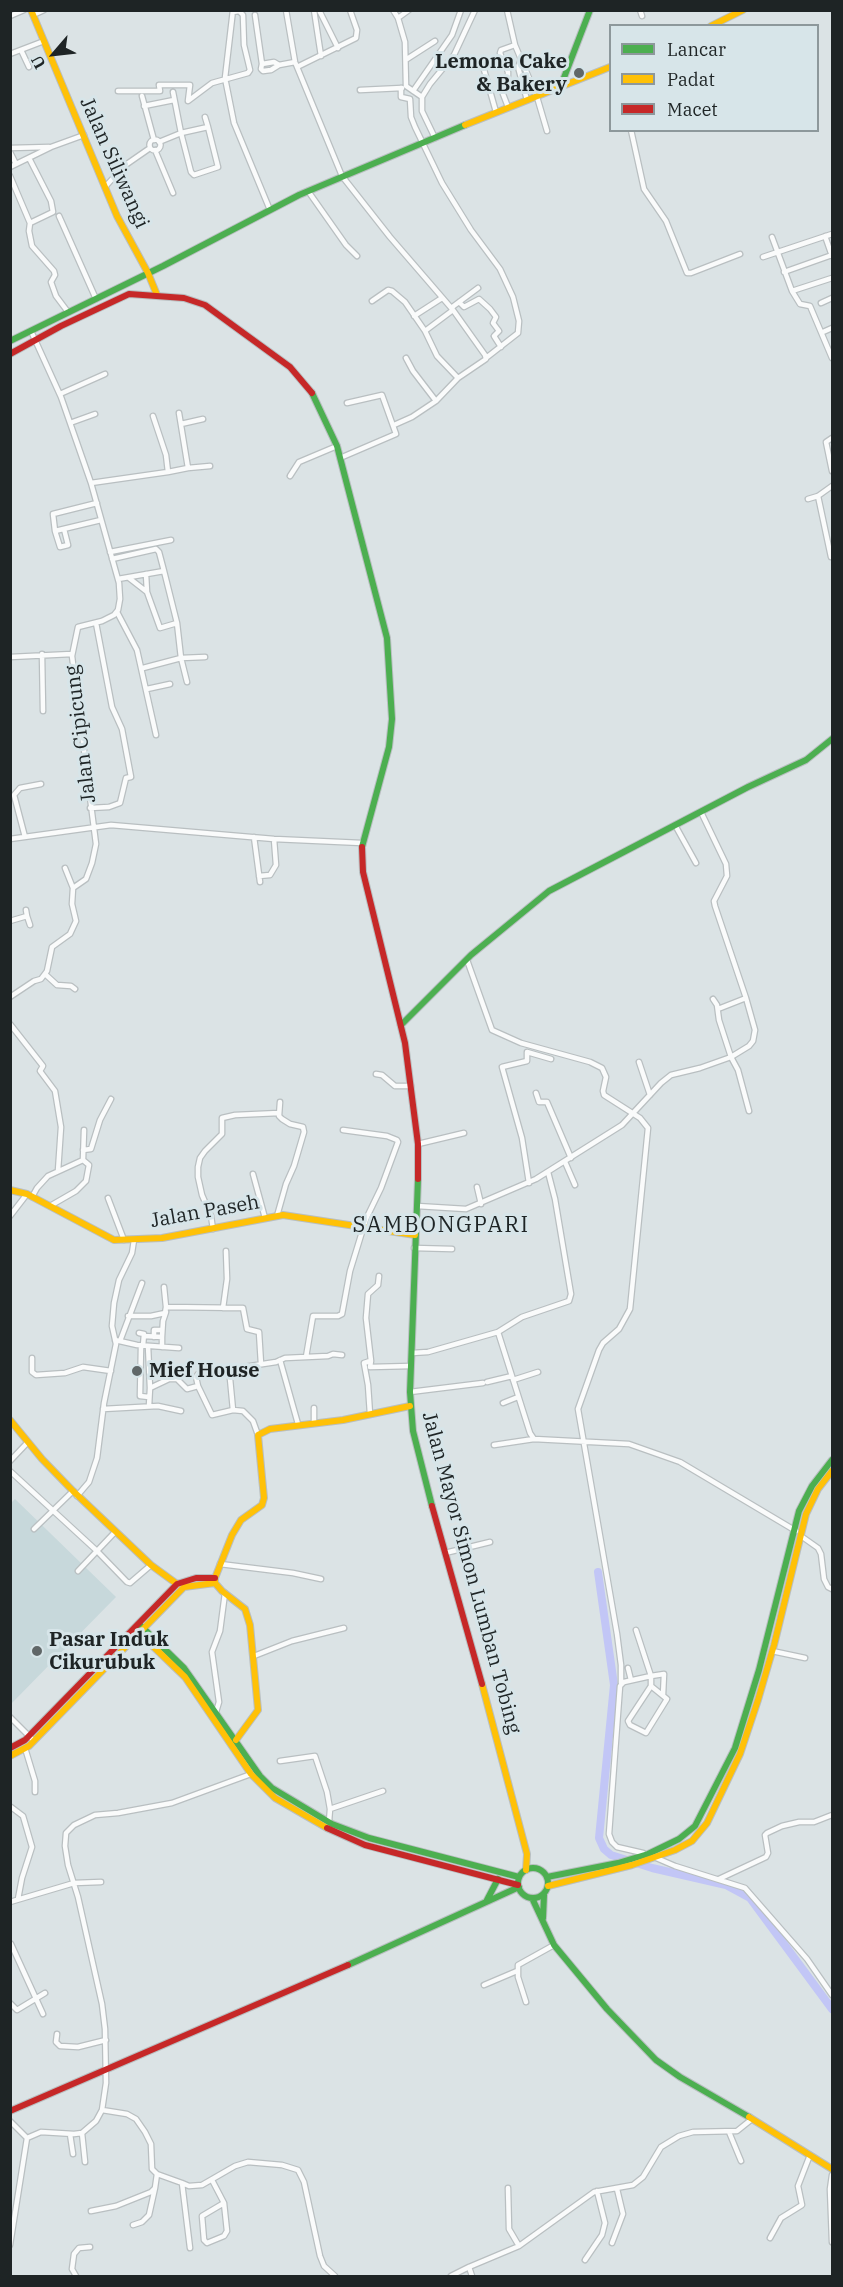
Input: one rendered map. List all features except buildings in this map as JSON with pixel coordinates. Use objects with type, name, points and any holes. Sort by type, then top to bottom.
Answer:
[{"type":"main road","points":[[560,88],[590,10]]},
{"type":"main road","points":[[715,24],[743,10]]},
{"type":"main road","name":"Jalan Siliwangi","points":[[32,13],[117,216],[148,273],[157,295]]},
{"type":"main road","points":[[10,341],[308,191],[609,67]]},
{"type":"main road","points":[[10,354],[60,326],[129,294],[125,284]]},
{"type":"main road","name":"Jalan Mayor Simon Lumban Tobing","points":[[129,294],[184,298],[205,305],[290,367],[315,397],[340,458],[387,638],[392,707],[389,747],[362,843],[363,872],[401,1025],[418,1144],[410,1406],[413,1431],[527,1854],[526,1870]]},
{"type":"main road","points":[[401,1025],[467,960],[549,891],[806,760],[832,739]]},
{"type":"main road","name":"Jalan Paseh","points":[[10,1190],[50,1206],[114,1240],[134,1240],[213,1229],[278,1216],[415,1235]]},
{"type":"main road","points":[[215,1581],[232,1535],[241,1520],[262,1505],[264,1498],[258,1435],[270,1429],[343,1420],[410,1406]]},
{"type":"main road","points":[[12,1423],[75,1493],[151,1565],[177,1584]]},
{"type":"main road","points":[[798,1534],[800,1511],[812,1486],[832,1460]]},
{"type":"main road","points":[[651,1857],[688,1833],[700,1818],[735,1748],[775,1626],[798,1534],[818,1490],[832,1471]]},
{"type":"main road","points":[[140,1629],[177,1584],[196,1578],[215,1581],[225,1593],[245,1609],[250,1625],[254,1656],[258,1710],[236,1740]]},
{"type":"main road","points":[[10,1756],[25,1748],[31,1738],[184,1587],[215,1581]]},
{"type":"main road","points":[[548,1886],[675,1850],[692,1841],[706,1823],[740,1754],[772,1651],[775,1626]]},
{"type":"main road","points":[[140,1629],[185,1677],[272,1788],[299,1809],[369,1838],[519,1877]]},
{"type":"main road","points":[[217,1717],[251,1774],[266,1791],[338,1834],[365,1845],[518,1886]]},
{"type":"main road","points":[[10,1748],[31,1738]]},
{"type":"main road","points":[[365,1845],[369,1838]]},
{"type":"main road","name":"Jalan Mayor Simon Lumban Tobing","points":[[527,1854],[537,1869]]},
{"type":"main road","points":[[547,1878],[633,1862]]},
{"type":"main road","points":[[524,1896],[518,1886],[519,1877],[526,1870],[537,1869],[547,1878],[548,1886],[544,1895],[543,1920]]},
{"type":"main road","points":[[487,1900],[498,1879]]},
{"type":"main road","points":[[10,2111],[370,1955],[518,1886]]},
{"type":"main road","points":[[503,1894],[532,1898],[544,1895]]},
{"type":"main road","points":[[532,1898],[554,1945],[607,2009],[656,2060],[680,2077],[832,2169]]},
{"type":"street","points":[[32,13],[44,10]]},
{"type":"street","points":[[286,10],[296,64],[342,176],[383,229],[452,309],[486,358]]},
{"type":"street","points":[[314,10],[321,56]]},
{"type":"street","points":[[319,10],[338,48]]},
{"type":"street","points":[[255,15],[263,71],[272,70],[279,65],[296,64],[321,56],[353,40],[357,36],[350,10]]},
{"type":"street","points":[[393,10],[398,18],[405,42],[407,88]]},
{"type":"street","points":[[398,18],[409,10]]},
{"type":"street","points":[[417,94],[452,35],[462,10]]},
{"type":"street","points":[[417,94],[430,84],[454,56],[475,10]]},
{"type":"street","points":[[507,10],[515,45],[537,97],[548,131]]},
{"type":"street","points":[[10,16],[22,11]]},
{"type":"street","points":[[118,91],[160,92],[159,85],[190,85],[188,101],[212,83],[225,78],[244,74],[250,70],[244,45],[243,15],[239,11],[233,11],[225,78],[234,123],[270,210]]},
{"type":"street","points":[[10,54],[44,41]]},
{"type":"street","points":[[407,59],[435,41]]},
{"type":"street","points":[[508,107],[503,94],[502,81],[508,76],[508,72],[500,53],[501,50],[515,45]]},
{"type":"street","points":[[21,50],[29,67]]},
{"type":"street","points":[[481,59],[496,112]]},
{"type":"street","points":[[521,60],[518,67],[527,100]]},
{"type":"street","points":[[394,425],[412,417],[436,401],[458,378],[501,347],[518,333],[520,328],[507,281],[456,207],[411,117],[410,99],[402,97],[400,88]]},
{"type":"street","points":[[360,90],[407,88],[417,94],[434,138]]},
{"type":"street","points":[[173,92],[181,133],[191,172],[194,175],[218,167],[205,117]]},
{"type":"street","points":[[105,187],[124,166],[159,147],[142,96]]},
{"type":"street","points":[[144,106],[174,100]]},
{"type":"street","points":[[172,194],[149,143],[181,133],[208,128]]},
{"type":"street","points":[[631,132],[644,189],[666,221],[687,273],[740,254]]},
{"type":"street","points":[[10,166],[84,135]]},
{"type":"street","points":[[16,164],[10,150],[51,147]]},
{"type":"street","points":[[29,158],[51,201],[53,212],[30,223]]},
{"type":"street","points":[[10,176],[30,223],[28,231],[33,246],[47,266],[54,271],[55,275],[51,282],[56,296],[68,312]]},
{"type":"street","points":[[308,191],[346,245],[357,256]]},
{"type":"street","points":[[59,216],[96,299]]},
{"type":"street","points":[[763,257],[832,234]]},
{"type":"street","points":[[784,272],[832,256],[825,236]]},
{"type":"street","points":[[772,237],[776,253],[792,291],[800,304],[810,306],[823,332],[832,358]]},
{"type":"street","points":[[792,291],[832,278]]},
{"type":"street","points":[[425,331],[478,288]]},
{"type":"street","points":[[372,301],[391,290],[405,302],[425,331],[437,356],[458,378]]},
{"type":"street","points":[[414,316],[442,298]]},
{"type":"street","points":[[821,303],[832,298]]},
{"type":"street","points":[[459,302],[464,307],[479,299],[490,309],[496,317],[493,323],[499,332],[494,336],[501,347]]},
{"type":"street","points":[[823,332],[832,328]]},
{"type":"street","points":[[31,331],[60,394],[91,483],[118,579],[120,599],[117,612],[127,628],[143,668],[156,735]]},
{"type":"street","points":[[406,358],[436,401]]},
{"type":"street","points":[[60,394],[105,374]]},
{"type":"street","points":[[340,458],[395,436],[394,425],[382,395],[378,394],[347,403]]},
{"type":"street","points":[[179,413],[188,468]]},
{"type":"street","points":[[70,423],[95,414]]},
{"type":"street","points":[[153,416],[166,455],[168,472]]},
{"type":"street","points":[[181,424],[203,419]]},
{"type":"street","points":[[832,438],[826,442],[832,471]]},
{"type":"street","points":[[290,476],[299,462],[336,446]]},
{"type":"street","points":[[91,483],[210,466]]},
{"type":"street","points":[[808,499],[818,496],[832,486]]},
{"type":"street","points":[[818,496],[831,557]]},
{"type":"street","points":[[64,529],[69,544],[61,548],[53,514],[97,503]]},
{"type":"street","points":[[56,531],[101,520]]},
{"type":"street","points":[[110,552],[171,540]]},
{"type":"street","points":[[112,559],[156,549],[159,552],[177,623],[181,658],[187,681]]},
{"type":"street","points":[[118,579],[164,571]]},
{"type":"street","points":[[146,574],[147,592],[160,628],[177,623]]},
{"type":"street","points":[[129,578],[147,592]]},
{"type":"street","name":"Jalan Cipicung","points":[[73,888],[86,879],[93,863],[96,844],[72,654],[78,628],[106,620],[117,612]]},
{"type":"street","points":[[90,808],[112,806],[120,802],[126,778],[130,777],[122,729],[112,707],[96,623]]},
{"type":"street","points":[[42,654],[43,711]]},
{"type":"street","points":[[10,657],[72,654]]},
{"type":"street","points":[[143,668],[181,658],[205,657]]},
{"type":"street","points":[[147,689],[170,684]]},
{"type":"street","points":[[25,837],[14,795],[20,788],[41,784]]},
{"type":"street","points":[[417,1206],[466,1209],[529,1183],[622,1125],[672,1075],[731,1057],[753,1041],[754,1030],[746,998],[714,901],[727,876],[726,864],[701,812]]},
{"type":"street","points":[[10,839],[111,825],[274,839],[362,843]]},
{"type":"street","points":[[675,825],[696,863]]},
{"type":"street","points":[[254,837],[259,879],[271,875],[276,865],[274,839]]},
{"type":"street","points":[[10,997],[41,979],[51,958],[52,947],[70,934],[76,921],[72,904],[73,888],[64,868]]},
{"type":"street","points":[[10,921],[26,913],[30,925]]},
{"type":"street","points":[[467,960],[492,1030],[545,1054],[551,1059]]},
{"type":"street","points":[[45,974],[57,985],[71,986],[75,989]]},
{"type":"street","points":[[718,1009],[746,998]]},
{"type":"street","points":[[713,999],[718,1009],[719,1020],[731,1057],[738,1070],[749,1111]]},
{"type":"street","points":[[10,1024],[43,1067],[40,1071],[55,1091],[61,1127],[57,1159],[58,1171]]},
{"type":"street","points":[[529,1183],[520,1129],[502,1067],[527,1061],[527,1052],[590,1062],[602,1068],[606,1077],[604,1095],[643,1120],[648,1128],[630,1309],[619,1329],[603,1343],[599,1350],[578,1409],[621,1665],[609,1834],[617,1847],[736,1884],[752,1896],[781,1932],[807,1959],[832,1995]]},
{"type":"street","points":[[639,1062],[650,1095]]},
{"type":"street","points":[[376,1074],[382,1074],[395,1086],[411,1086]]},
{"type":"street","points":[[536,1093],[539,1102],[548,1102],[572,1158]]},
{"type":"street","points":[[83,1150],[91,1149],[100,1120],[111,1099]]},
{"type":"street","points":[[278,1216],[283,1192],[304,1132],[303,1127],[285,1122],[279,1113],[280,1102]]},
{"type":"street","points":[[213,1229],[211,1216],[202,1196],[198,1167],[204,1151],[222,1134],[222,1118],[235,1115],[279,1113]]},
{"type":"street","points":[[83,1160],[84,1130]]},
{"type":"street","points":[[306,1357],[313,1316],[342,1314],[350,1271],[363,1228],[398,1141],[387,1136],[343,1130]]},
{"type":"street","points":[[418,1144],[464,1132]]},
{"type":"street","points":[[10,1216],[48,1176],[83,1160]]},
{"type":"street","points":[[50,1206],[80,1188],[86,1181],[89,1165],[83,1160]]},
{"type":"street","points":[[565,1162],[575,1185]]},
{"type":"street","points":[[412,1353],[428,1352],[498,1332],[522,1317],[569,1301],[571,1294],[555,1199],[548,1172]]},
{"type":"street","points":[[254,1174],[265,1218]]},
{"type":"street","points":[[477,1187],[481,1204]]},
{"type":"street","points":[[108,1198],[124,1240]]},
{"type":"street","points":[[117,1341],[112,1326],[114,1303],[119,1280],[132,1253],[134,1240]]},
{"type":"street","points":[[414,1248],[452,1249]]},
{"type":"street","points":[[223,1308],[227,1279],[226,1251]]},
{"type":"street","points":[[379,1276],[378,1285],[368,1294],[366,1318],[371,1368],[411,1366]]},
{"type":"street","points":[[34,1529],[93,1474],[116,1344],[142,1283]]},
{"type":"street","points":[[162,1347],[166,1309],[164,1287]]},
{"type":"street","points":[[128,1316],[155,1315],[166,1309],[245,1310],[247,1329],[259,1332],[261,1364]]},
{"type":"street","points":[[154,1337],[155,1315]]},
{"type":"street","points":[[156,1330],[162,1330]]},
{"type":"street","points":[[498,1332],[530,1433],[534,1438]]},
{"type":"street","points":[[149,1406],[150,1388],[141,1335],[162,1337]]},
{"type":"street","points":[[117,1341],[144,1346],[179,1348]]},
{"type":"street","points":[[144,1346],[140,1396],[149,1397]]},
{"type":"street","points":[[258,1435],[253,1421],[243,1411],[233,1410],[212,1415],[198,1386],[196,1377],[198,1374],[285,1358],[342,1355]]},
{"type":"street","points":[[32,1358],[32,1372],[36,1375],[65,1373],[83,1367],[111,1371]]},
{"type":"street","points":[[280,1360],[298,1424]]},
{"type":"street","points":[[369,1414],[368,1385],[364,1363],[370,1361]]},
{"type":"street","points":[[229,1368],[233,1410]]},
{"type":"street","points":[[410,1392],[512,1378],[538,1372]]},
{"type":"street","points":[[150,1388],[171,1378],[178,1380],[187,1389],[198,1386]]},
{"type":"street","points":[[503,1403],[518,1397]]},
{"type":"street","points":[[103,1409],[158,1406],[181,1411]]},
{"type":"street","points":[[314,1408],[314,1423]]},
{"type":"street","points":[[494,1445],[534,1438],[629,1444],[680,1462],[818,1548],[821,1554],[824,1579],[828,1587],[832,1589]]},
{"type":"street","points":[[10,1461],[28,1442]]},
{"type":"street","points":[[10,1471],[129,1583],[151,1565]]},
{"type":"street","points":[[78,1570],[115,1532]]},
{"type":"street","points":[[445,1553],[490,1542]]},
{"type":"street","points":[[220,1564],[293,1573],[321,1579]]},
{"type":"street","points":[[217,1717],[219,1702],[212,1652],[220,1631],[225,1593]]},
{"type":"street","points":[[254,1656],[292,1641],[344,1628]]},
{"type":"street","points":[[636,1630],[651,1676],[651,1686],[628,1721],[630,1725],[646,1733],[667,1699],[651,1686]]},
{"type":"street","points":[[772,1651],[805,1658]]},
{"type":"street","points":[[628,1668],[631,1680]]},
{"type":"street","points":[[621,1683],[664,1674],[663,1695]]},
{"type":"street","points":[[10,1717],[31,1738]]},
{"type":"street","points":[[25,1748],[35,1781],[34,1792]]},
{"type":"street","points":[[280,1761],[315,1756],[330,1809],[329,1822]]},
{"type":"street","points":[[27,2138],[41,2132],[82,2133],[96,2121],[102,2110],[106,2040],[98,1978],[74,1883],[65,1839],[66,1833],[74,1825],[95,1815],[172,1803],[251,1774]]},
{"type":"street","points":[[330,1809],[383,1791]]},
{"type":"street","points":[[10,1807],[22,1816],[32,1845],[18,1899]]},
{"type":"street","points":[[719,1879],[766,1857],[768,1854],[765,1835],[767,1833],[782,1826],[799,1822],[814,1822],[832,1815]]},
{"type":"street","points":[[10,1902],[74,1883],[101,1882]]},
{"type":"street","points":[[11,1944],[13,1958],[43,2014]]},
{"type":"street","points":[[526,2001],[517,1971],[518,1965],[554,1945]]},
{"type":"street","points":[[484,1985],[517,1971]]},
{"type":"street","points":[[10,2002],[16,2010],[45,1993]]},
{"type":"street","points":[[57,2034],[56,2042],[60,2046],[78,2047],[106,2040]]},
{"type":"street","points":[[102,2110],[127,2114],[136,2119],[151,2144],[152,2169],[157,2174],[182,2183],[196,2186],[242,2163],[282,2165],[298,2170],[304,2182],[320,2256],[324,2266],[335,2277]]},
{"type":"street","points":[[451,2277],[469,2266],[519,2247],[597,2191],[617,2189],[637,2182],[661,2147],[679,2136],[693,2132],[729,2132],[741,2129],[752,2119]]},
{"type":"street","points":[[10,2121],[27,2138]]},
{"type":"street","points":[[729,2132],[741,2161]]},
{"type":"street","points":[[82,2133],[85,2162]]},
{"type":"street","points":[[70,2134],[73,2154]]},
{"type":"street","points":[[10,2245],[27,2138]]},
{"type":"street","points":[[770,2238],[782,2218],[802,2204],[798,2186],[810,2155]]},
{"type":"street","points":[[133,2225],[142,2222],[149,2215],[157,2174]]},
{"type":"street","points":[[832,2175],[830,2189],[832,2242]]},
{"type":"street","points":[[212,2180],[224,2203],[227,2231],[224,2236],[207,2243],[204,2240],[201,2216],[224,2203]]},
{"type":"street","points":[[182,2183],[190,2248]]},
{"type":"street","points":[[91,2211],[142,2196],[155,2188]]},
{"type":"street","points":[[508,2188],[509,2229],[519,2247]]},
{"type":"street","points":[[612,2243],[623,2214],[617,2189]]},
{"type":"street","points":[[585,2260],[602,2235],[605,2223],[597,2191]]},
{"type":"street","points":[[76,2277],[72,2269],[74,2254],[79,2248],[90,2247]]},
{"type":"street","points":[[469,2266],[472,2277]]},
{"type":"shaded area","name":"Pasar Induk Cikurubuk","points":[[15,1499],[116,1597],[11,1704],[10,1504]]},
{"type":"waterway","points":[[598,1572],[614,1685],[599,1838],[604,1849],[611,1855],[652,1868],[726,1885],[750,1898],[832,2009]]},
{"type":"traffic: fast","points":[[560,88],[590,10]]},
{"type":"traffic: fast","points":[[10,341],[163,266],[299,195],[465,125]]},
{"type":"traffic: fast","points":[[312,393],[337,446],[387,638],[392,719],[389,747],[362,847]]},
{"type":"traffic: fast","points":[[401,1025],[471,955],[549,891],[748,787],[806,760],[832,739]]},
{"type":"traffic: fast","points":[[418,1179],[410,1392],[413,1431],[432,1506]]},
{"type":"traffic: fast","points":[[547,1877],[618,1863],[648,1854],[679,1839],[695,1826],[735,1748],[759,1670],[799,1511],[812,1486],[832,1460]]},
{"type":"traffic: fast","points":[[140,1625],[184,1668],[260,1776],[272,1788],[332,1824],[369,1838],[519,1877]]},
{"type":"traffic: fast","points":[[533,1868],[544,1872],[548,1883],[544,1894],[533,1898],[522,1894],[518,1883],[522,1872],[533,1868]]},
{"type":"traffic: fast","points":[[487,1900],[498,1879]]},
{"type":"traffic: fast","points":[[348,1965],[519,1887]]},
{"type":"traffic: fast","points":[[543,1918],[544,1895]]},
{"type":"traffic: fast","points":[[532,1898],[554,1945],[607,2009],[656,2060],[680,2077],[749,2117]]},
{"type":"traffic: slow","points":[[31,10],[117,216],[148,273],[157,295]]},
{"type":"traffic: slow","points":[[715,24],[743,10]]},
{"type":"traffic: slow","points":[[465,125],[609,67]]},
{"type":"traffic: slow","points":[[10,1190],[27,1194],[114,1240],[162,1238],[283,1215],[415,1235]]},
{"type":"traffic: slow","points":[[236,1740],[258,1710],[250,1625],[245,1609],[222,1591],[215,1583],[215,1578],[232,1535],[241,1520],[262,1505],[264,1498],[258,1435],[270,1429],[343,1420],[410,1406]]},
{"type":"traffic: slow","points":[[10,1420],[42,1459],[73,1491],[151,1565],[177,1584]]},
{"type":"traffic: slow","points":[[548,1886],[632,1865],[675,1850],[692,1841],[707,1823],[740,1754],[758,1700],[806,1514],[818,1489],[832,1471]]},
{"type":"traffic: slow","points":[[10,1756],[29,1746],[184,1587],[215,1583]]},
{"type":"traffic: slow","points":[[135,1629],[185,1677],[251,1774],[275,1798],[327,1828]]},
{"type":"traffic: slow","points":[[482,1684],[527,1854],[526,1870]]},
{"type":"traffic: slow","points":[[749,2117],[832,2169]]},
{"type":"traffic: jam","points":[[10,354],[61,326],[129,294],[184,298],[205,305],[290,367],[312,393]]},
{"type":"traffic: jam","points":[[362,847],[363,872],[405,1043],[418,1144],[418,1179]]},
{"type":"traffic: jam","points":[[432,1506],[482,1684]]},
{"type":"traffic: jam","points":[[10,1748],[25,1740],[177,1584],[196,1578],[215,1578]]},
{"type":"traffic: jam","points":[[327,1828],[365,1845],[518,1885]]},
{"type":"traffic: jam","points":[[10,2111],[348,1965]]},
{"type":"place","name":"Lemona Cake & Bakery","points":[[579,73]]},
{"type":"place","name":"Mief House","points":[[137,1371]]},
{"type":"place","name":"Pasar Induk Cikurubuk","points":[[37,1651]]},
{"type":"district","name":"SAMBONGPARI","points":[[441,1226]]}]
